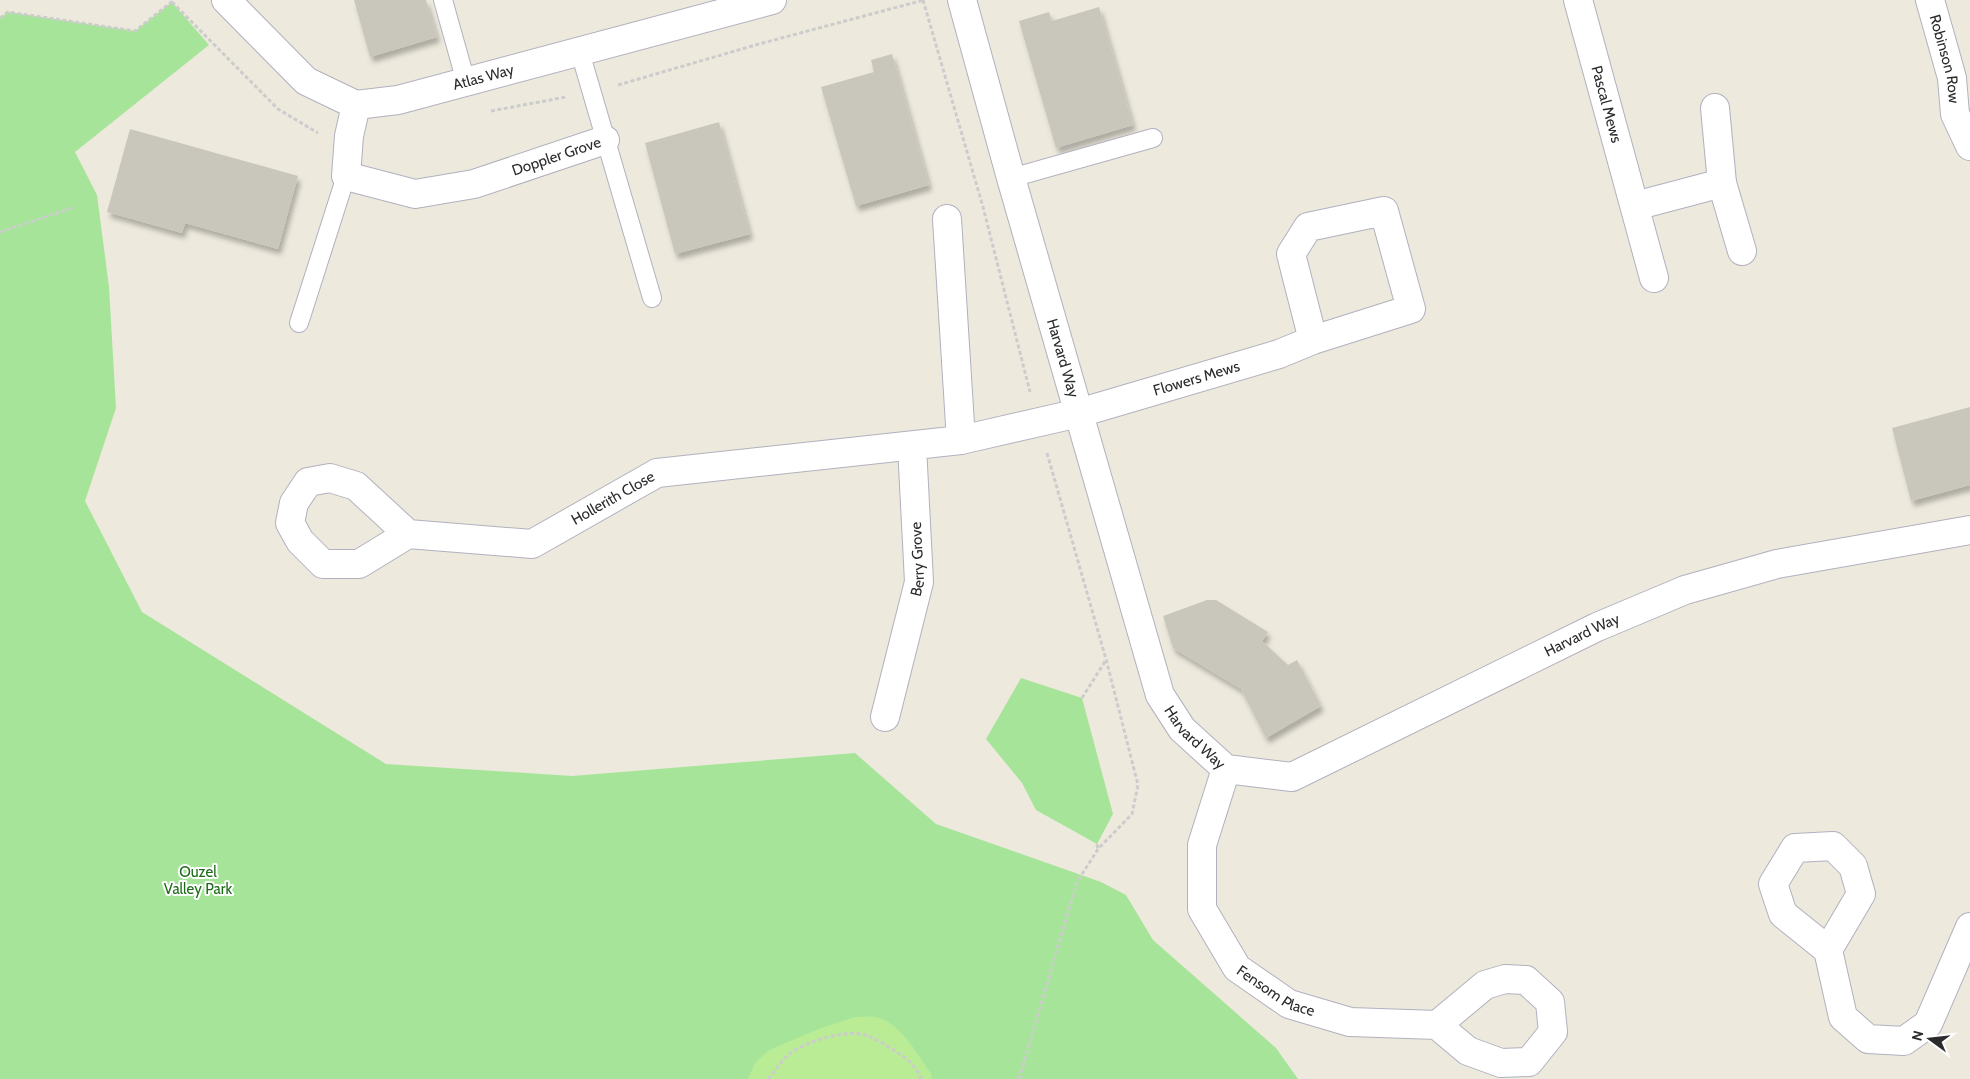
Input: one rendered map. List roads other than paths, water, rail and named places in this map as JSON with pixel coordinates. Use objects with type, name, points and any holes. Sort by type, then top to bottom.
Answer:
[{"type":"street","points":[[226,0],[306,81],[356,105],[349,136],[346,176]]},
{"type":"street","name":"Atlas Way","points":[[356,105],[398,100],[772,0]]},
{"type":"street","name":"Harvard Way","points":[[962,0],[1011,178],[1160,695],[1182,729],[1226,769],[1292,777],[1588,631],[1685,590],[1778,564],[1970,530]]},
{"type":"street","name":"Pascal Mews","points":[[1578,0],[1654,278]]},
{"type":"street","name":"Robinson Row","points":[[1930,0],[1952,78],[1955,114],[1970,146]]},
{"type":"street","points":[[1715,108],[1722,183],[1742,251]]},
{"type":"street","name":"Doppler Grove","points":[[346,176],[415,194],[474,184],[606,140]]},
{"type":"street","points":[[1635,206],[1722,183]]},
{"type":"street","name":"Flowers Mews","points":[[1079,413],[1279,354],[1313,340],[1411,308],[1384,211],[1308,227],[1291,254],[1313,340]]},
{"type":"street","points":[[947,219],[961,440]]},
{"type":"street","points":[[912,446],[961,440],[1079,413]]},
{"type":"street","name":"Hollerith Close","points":[[408,534],[532,544],[656,473],[912,446]]},
{"type":"street","name":"Berry Grove","points":[[885,717],[920,582],[912,446]]},
{"type":"street","name":"Fensom Place","points":[[1226,769],[1202,845],[1202,909],[1237,968],[1289,1004],[1350,1022],[1437,1025]]},
{"type":"street","points":[[1828,950],[1843,1017],[1868,1039],[1904,1041],[1928,1024],[1970,927]]},
{"type":"lane","points":[[443,0],[466,82]]},
{"type":"lane","points":[[580,52],[606,140]]},
{"type":"lane","points":[[1011,178],[1153,138]]},
{"type":"lane","name":"Doppler Grove","points":[[606,140],[652,298]]},
{"type":"lane","points":[[299,323],[346,176]]},
{"type":"park label","name":"Ouzel Valley Park","points":[[198,880]]}]
